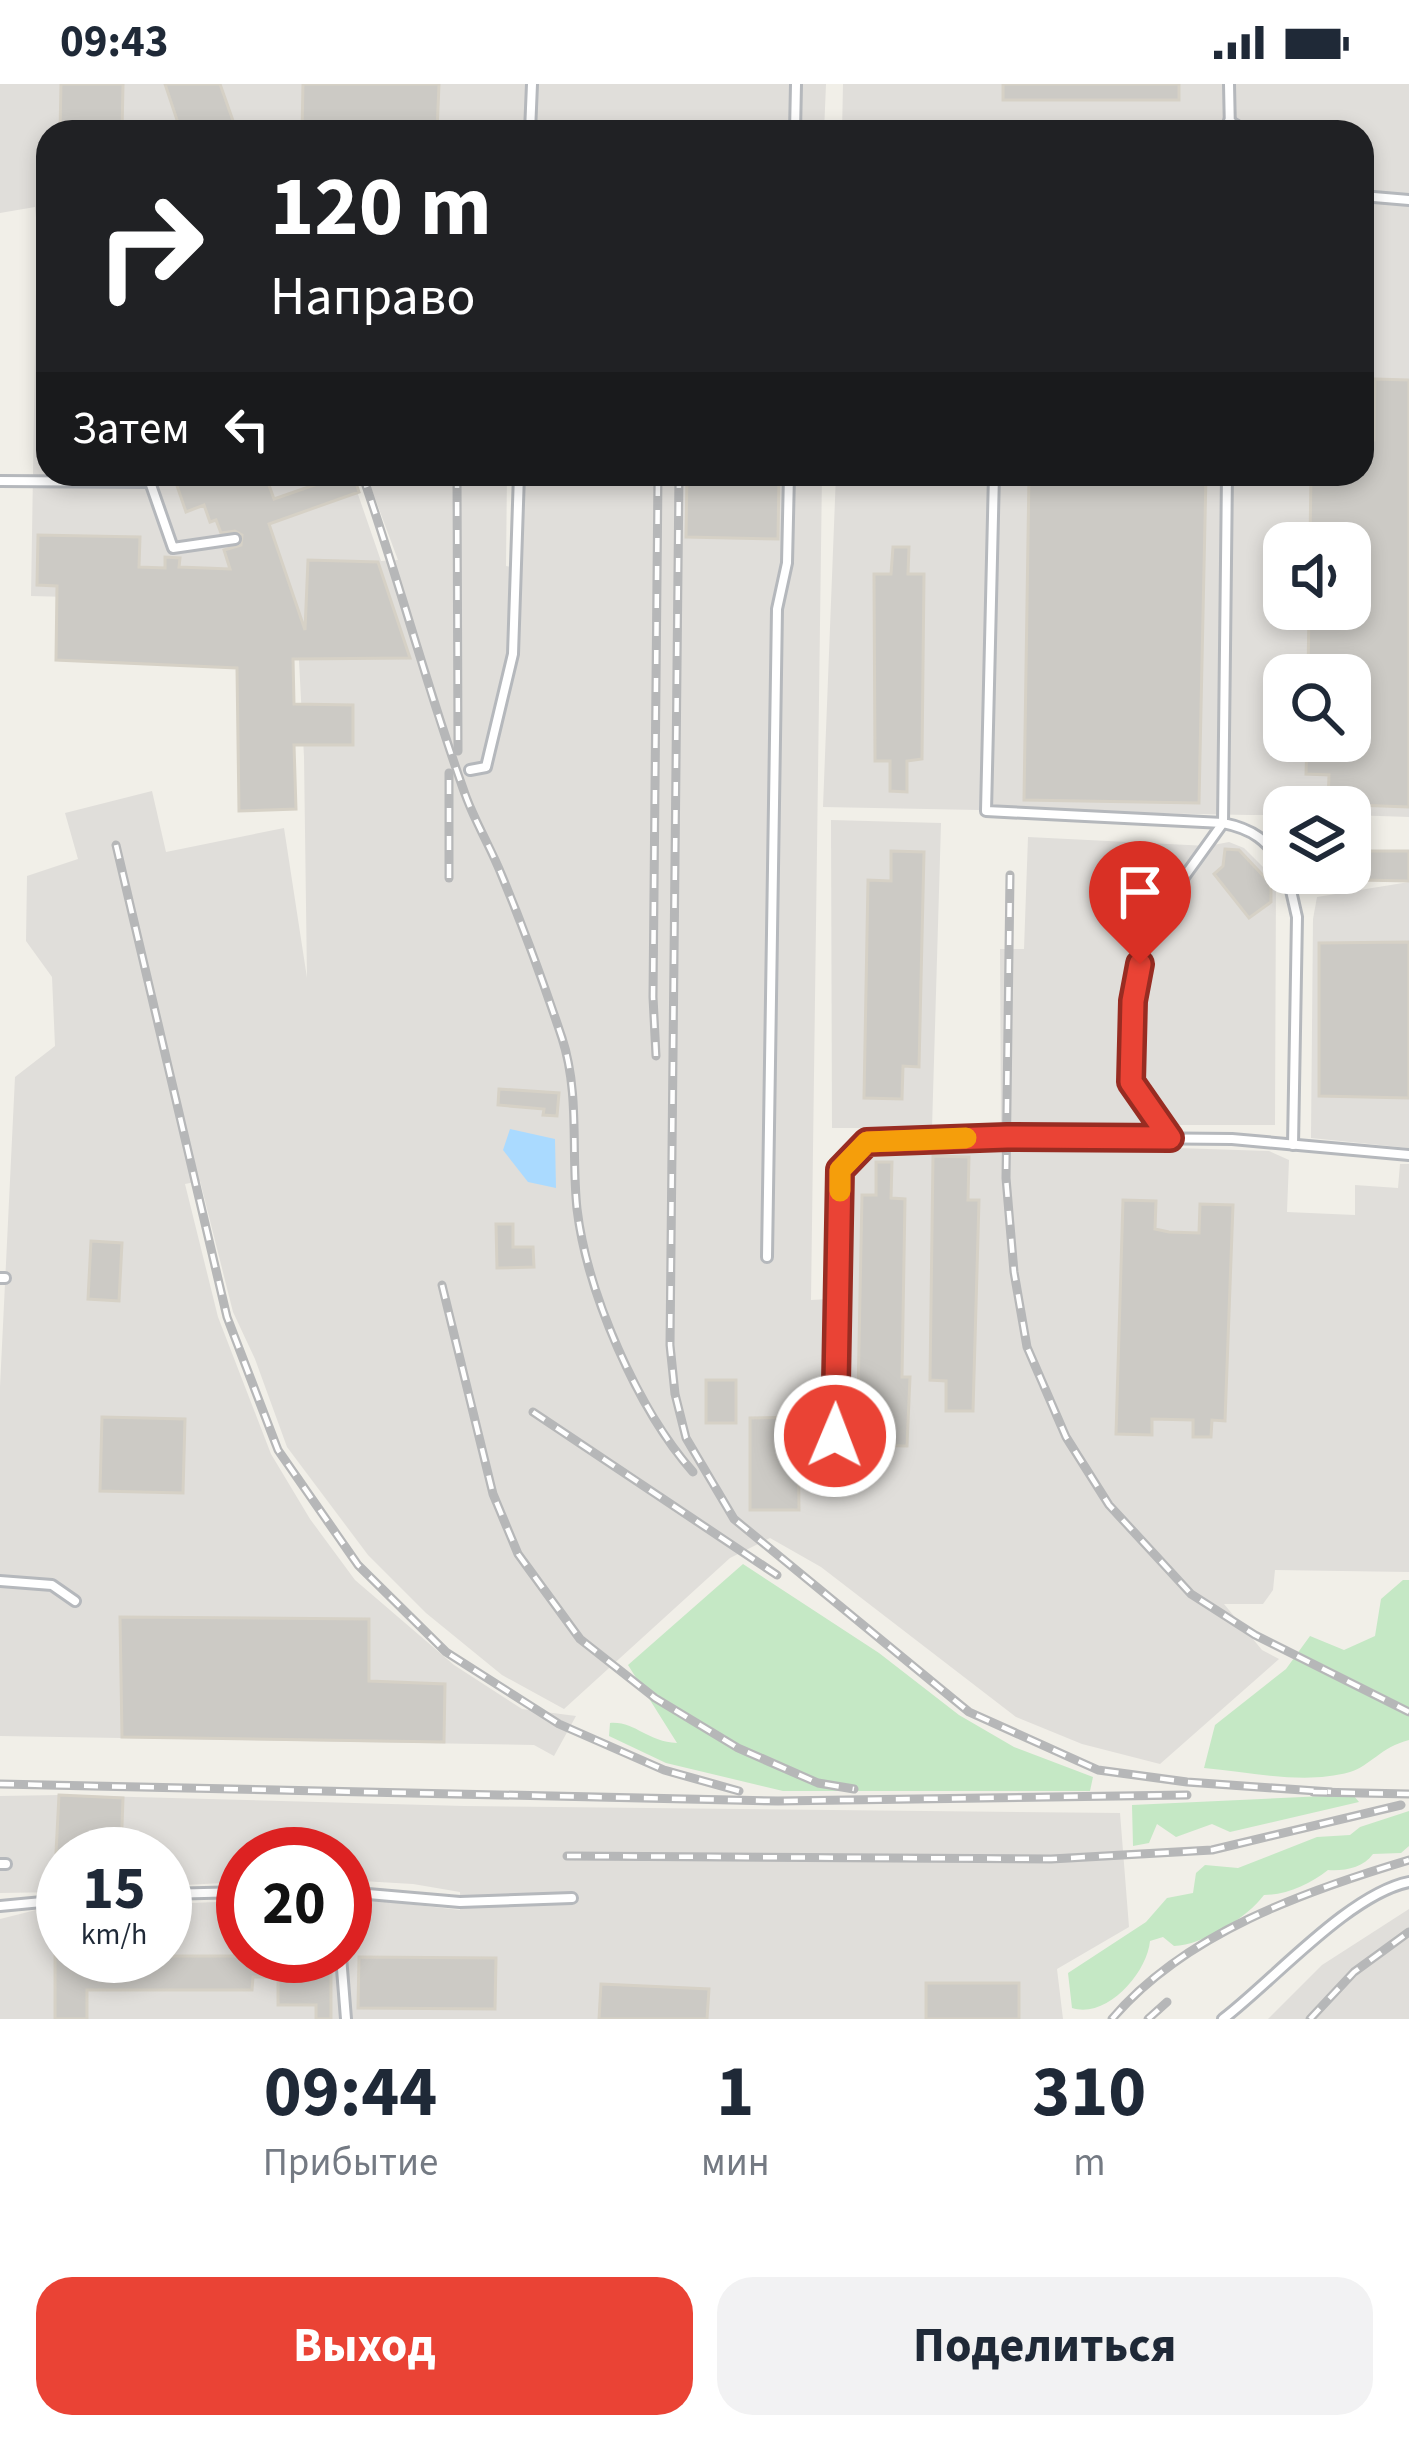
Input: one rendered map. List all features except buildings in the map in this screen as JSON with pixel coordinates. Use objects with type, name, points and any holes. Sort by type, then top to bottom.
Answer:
[{"type":"lane","points":[[530,120],[532,84]]},
{"type":"lane","points":[[795,120],[796,84]]},
{"type":"lane","points":[[1229,84],[1229,120]]},
{"type":"lane","points":[[1374,197],[1409,200]]},
{"type":"lane","points":[[0,481],[36,480]]},
{"type":"lane","points":[[151,486],[172,548],[235,539]]},
{"type":"lane","points":[[470,770],[486,767],[513,654],[519,486]]},
{"type":"lane","points":[[767,1257],[777,609],[787,563],[789,486]]},
{"type":"lane","points":[[994,486],[986,811],[1222,823],[1249,828],[1263,839]]},
{"type":"lane","points":[[1170,1138],[1131,1082],[1133,1001],[1146,898],[1169,898],[1222,823],[1227,486]]},
{"type":"lane","points":[[1292,894],[1297,917],[1293,1145]]},
{"type":"lane","points":[[835,1436],[840,1170],[867,1142],[1170,1138],[1409,1155]]},
{"type":"lane","points":[[0,1581],[52,1585],[75,1601]]},
{"type":"lane","points":[[1223,2019],[1344,1916],[1391,1887],[1409,1882]]},
{"type":"lane","points":[[372,1894],[460,1901],[572,1898]]},
{"type":"lane","points":[[0,1906],[36,1903]]},
{"type":"lane","points":[[343,1983],[346,2019]]},
{"type":"shaded area","points":[[0,84],[826,84],[824,120],[36,120],[36,218],[35,207],[0,213]]},
{"type":"shaded area","points":[[843,84],[1409,84],[1409,817],[1371,816],[1371,786],[1263,786],[1263,815],[823,807],[836,486],[1374,486],[1374,120],[842,120]]},
{"type":"shaded area","points":[[36,289],[36,486],[355,486],[381,561],[398,560],[370,486],[507,486],[506,566],[512,567],[513,486],[822,486],[811,1300],[848,1298],[849,1179],[874,1148],[1023,1143],[1269,1151],[1289,1160],[1287,1212],[1355,1215],[1355,1185],[1398,1188],[1400,1164],[1409,1164],[1409,1572],[1275,1570],[1273,1590],[1263,1604],[1224,1604],[1262,1650],[1279,1659],[1160,1764],[1082,1744],[1016,1717],[821,1567],[770,1538],[730,1558],[564,1709],[502,1675],[426,1613],[368,1555],[287,1447],[233,1312],[200,1181],[185,1184],[218,1317],[271,1454],[310,1519],[355,1580],[454,1665],[522,1709],[576,1716],[554,1756],[534,1745],[0,1736],[0,1387],[15,1077],[55,1046],[52,977],[26,941],[27,876],[78,859],[65,813],[152,791],[166,852],[284,828],[307,978],[296,603],[31,596]]},
{"type":"shaded area","points":[[831,820],[941,823],[932,1128],[832,1128]]},
{"type":"shaded area","points":[[1028,837],[1208,846],[1229,842],[1244,848],[1263,867],[1263,894],[1276,894],[1275,1125],[1001,1125],[1000,949],[1024,949]]},
{"type":"shaded area","points":[[1409,882],[1409,1148],[1311,1138],[1317,897],[1371,894],[1371,888]]},
{"type":"shaded area","points":[[0,1796],[1120,1813],[1129,1927],[1057,1969],[1063,2019],[0,2019],[0,1919],[36,1910],[36,1983],[192,1983],[192,1903],[216,1902],[216,1983],[372,1983],[372,1900],[460,1910],[460,1892],[372,1882],[372,1827],[216,1827],[216,1883],[192,1885],[192,1827],[36,1827],[36,1892],[0,1893]]},
{"type":"shaded area","points":[[1409,1909],[1409,2019],[1268,2019],[1322,1965]]},
{"type":"green space","points":[[743,1564],[879,1653],[959,1715],[1014,1747],[1093,1777],[1090,1791],[783,1791],[666,1763],[609,1736],[610,1723],[619,1723],[677,1743],[628,1665]]},
{"type":"green space","points":[[1409,1580],[1409,1740],[1357,1769],[1333,1776],[1204,1768],[1215,1725],[1286,1669],[1310,1636],[1344,1650],[1375,1636],[1381,1599]]},
{"type":"green space","points":[[1354,1796],[1359,1802],[1230,1832],[1212,1824],[1176,1837],[1157,1824],[1149,1843],[1133,1846],[1132,1805]]},
{"type":"green space","points":[[1409,1811],[1409,1846],[1401,1853],[1373,1854],[1359,1865],[1328,1870],[1298,1888],[1264,1895],[1236,1921],[1198,1941],[1174,1946],[1163,1937],[1150,1941],[1141,1967],[1123,1991],[1099,2007],[1072,2008],[1068,1973],[1146,1922],[1167,1898],[1193,1893],[1196,1873],[1205,1865],[1238,1868],[1317,1837],[1350,1835],[1360,1827]]},
{"type":"water","points":[[510,1129],[555,1139],[556,1188],[528,1182],[503,1150]]},
{"type":"railway","points":[[366,486],[465,794],[510,896],[562,1038],[573,1102],[577,1209],[592,1277],[635,1384],[693,1472]]},
{"type":"railway","points":[[457,486],[458,751]]},
{"type":"railway","points":[[656,1056],[658,486]]},
{"type":"railway","points":[[679,486],[670,1345],[686,1438],[734,1519],[969,1712],[1098,1770],[1331,1792]]},
{"type":"railway","points":[[449,773],[449,878]]},
{"type":"railway","points":[[116,845],[227,1317],[278,1450],[358,1565],[446,1652],[559,1724],[664,1770],[739,1791]]},
{"type":"railway","points":[[1010,875],[1006,1178],[1014,1272],[1027,1347],[1066,1437],[1109,1505],[1191,1594],[1255,1635],[1409,1712]]},
{"type":"railway","points":[[442,1285],[493,1494],[518,1554],[580,1639],[655,1698],[738,1748],[818,1783],[854,1789]]},
{"type":"railway","points":[[533,1412],[777,1575]]},
{"type":"railway","points":[[0,1784],[778,1801],[1187,1795]]},
{"type":"railway","points":[[1313,1792],[1409,1794]]},
{"type":"railway","points":[[567,1856],[1051,1859],[1212,1850],[1401,1805]]},
{"type":"railway","points":[[1112,2019],[1141,1989],[1211,1939],[1289,1901],[1409,1860]]},
{"type":"railway","points":[[1310,2019],[1354,1972],[1409,1932]]},
{"type":"railway","points":[[1148,2019],[1167,2002]]},
{"type":"slow traffic","points":[[840,1191],[840,1170],[867,1142],[966,1138]]},
{"type":"route","points":[[835,1436],[840,1170],[867,1142],[1170,1138],[1131,1082],[1133,1001],[1140,964]]}]
